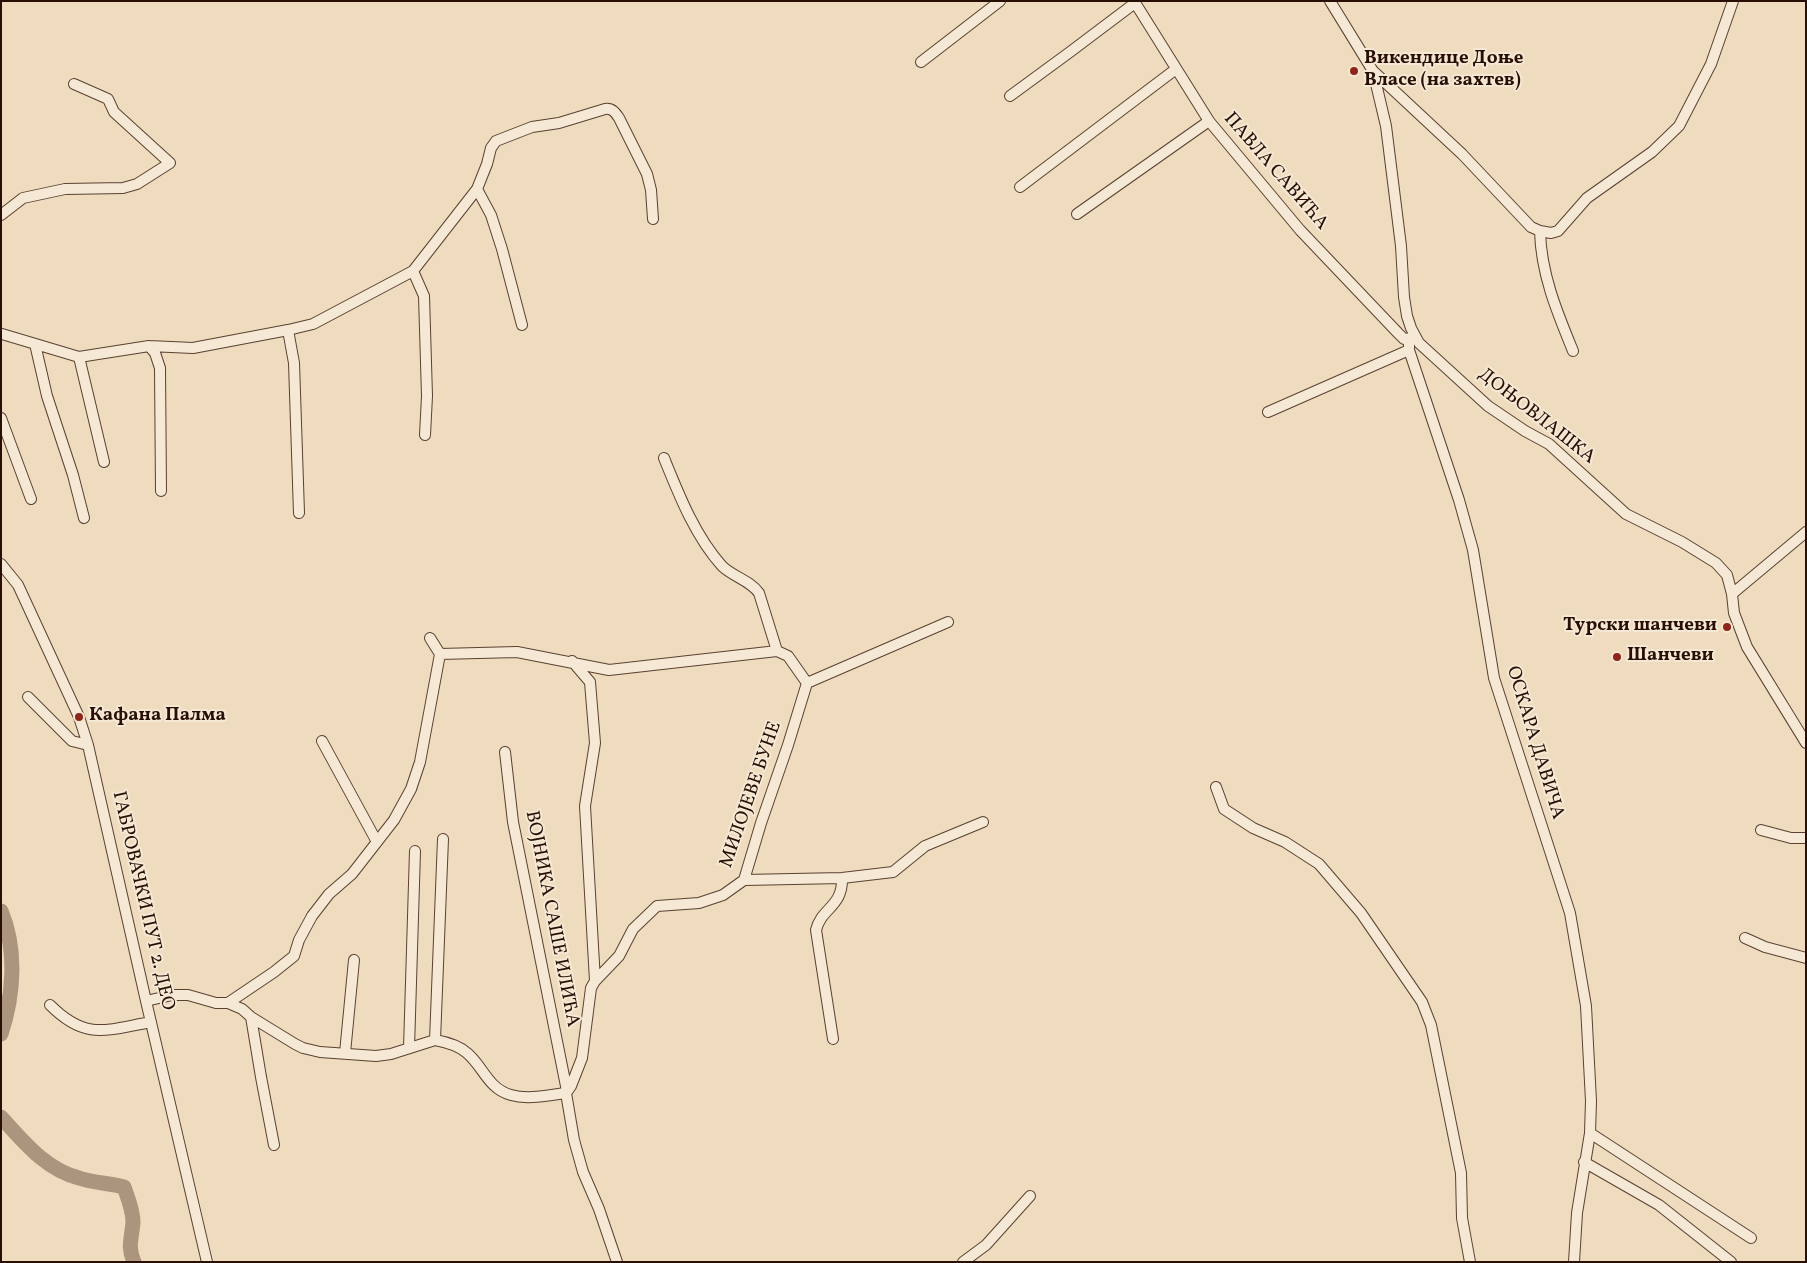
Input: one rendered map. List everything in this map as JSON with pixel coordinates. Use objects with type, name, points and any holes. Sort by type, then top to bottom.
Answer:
[{"type":"street","points":[[920,62],[1000,1]]},
{"type":"street","name":"ДОЊОВЛАШКА","points":[[1330,1],[1372,71],[1386,126],[1402,246],[1404,297],[1411,342],[1419,343],[1488,406],[1525,431],[1549,444],[1626,514],[1682,542],[1716,563],[1727,576],[1732,594],[1734,613],[1747,647],[1806,743]]},
{"type":"street","points":[[1372,71],[1462,154],[1531,227],[1551,233],[1563,227],[1587,198],[1652,152],[1679,126],[1711,64],[1732,1]]},
{"type":"street","points":[[1010,96],[1134,2]]},
{"type":"street","name":"ПАВЛА САВИЋА","points":[[1134,2],[1209,121],[1300,230],[1398,333],[1404,339],[1411,342]]},
{"type":"street","points":[[1020,188],[1176,69]]},
{"type":"street","points":[[1,215],[23,198],[65,189],[109,189],[137,184],[170,162],[114,112],[108,99],[74,84]]},
{"type":"street","points":[[1,335],[79,357],[149,346],[193,348],[314,324],[413,271],[477,189],[491,148],[496,142],[532,128],[568,121],[610,108],[619,118],[647,174],[651,190],[653,219]]},
{"type":"street","points":[[1077,214],[1209,121]]},
{"type":"street","points":[[477,189],[491,215],[522,325]]},
{"type":"street","points":[[1540,231],[1540,252],[1545,273],[1554,304],[1573,351]]},
{"type":"street","points":[[413,271],[424,296],[426,396],[424,435]]},
{"type":"street","points":[[288,330],[294,363],[299,513]]},
{"type":"street","points":[[1268,412],[1411,342]]},
{"type":"street","name":"ОСКАРА ДАВИЧА","points":[[1411,342],[1473,550],[1494,678],[1570,913],[1586,1006],[1591,1101],[1590,1133],[1584,1162],[1574,1262]]},
{"type":"street","points":[[35,344],[47,396],[73,475],[84,518]]},
{"type":"street","points":[[149,346],[155,353],[160,368],[161,491]]},
{"type":"street","points":[[79,357],[104,462]]},
{"type":"street","points":[[1,418],[31,498]]},
{"type":"street","points":[[664,458],[705,544],[724,567],[754,585],[759,593],[777,652]]},
{"type":"street","points":[[1732,594],[1806,532]]},
{"type":"street","name":"ГАБРОВАЧКИ ПУТ 2. ДЕО","points":[[1,564],[18,586],[79,717],[88,745],[207,1262]]},
{"type":"street","points":[[440,654],[516,652],[572,661],[609,670],[777,652],[788,656],[807,683],[948,622]]},
{"type":"street","points":[[228,1003],[294,956],[299,940],[312,916],[329,894],[352,874],[394,820],[411,789],[420,762],[440,654],[430,638]]},
{"type":"street","name":"МИЛОЈЕВЕ БУНЕ","points":[[572,661],[590,682],[594,743],[585,806],[595,981]]},
{"type":"street","name":"МИЛОЈЕВЕ БУНЕ","points":[[568,1090],[582,1058],[591,988],[595,981],[619,956],[633,929],[657,906],[700,903],[723,894],[744,880],[807,683]]},
{"type":"street","points":[[28,698],[72,740],[88,745]]},
{"type":"street","points":[[322,741],[377,842]]},
{"type":"street","name":"ВОЈНИКА САШЕ ИЛИЋА","points":[[505,752],[513,822],[568,1090],[574,1140],[583,1172],[599,1208],[617,1262]]},
{"type":"street","points":[[1216,787],[1224,809],[1253,828],[1285,842],[1319,864],[1361,913],[1422,1002],[1431,1025],[1461,1172],[1462,1218],[1470,1262]]},
{"type":"street","points":[[744,880],[842,878],[893,872],[925,846],[983,822]]},
{"type":"street","points":[[1762,830],[1791,838],[1806,838]]},
{"type":"street","points":[[435,1040],[443,839]]},
{"type":"street","points":[[409,1048],[415,850]]},
{"type":"street","points":[[833,1039],[816,930],[818,922],[839,898],[843,888],[842,878]]},
{"type":"street","points":[[1745,938],[1765,947],[1806,958]]},
{"type":"street","points":[[345,1053],[354,960]]},
{"type":"street","points":[[146,1001],[172,995],[188,995],[228,1003],[242,1009],[251,1017],[303,1048],[320,1052],[376,1056],[435,1040],[449,1043],[469,1054],[489,1081],[504,1093],[520,1096],[568,1090]]},
{"type":"street","points":[[50,1005],[63,1018],[82,1028],[95,1031],[151,1022]]},
{"type":"street","points":[[251,1017],[260,1077],[274,1145]]},
{"type":"street","points":[[1590,1133],[1752,1238]]},
{"type":"street","points":[[1584,1162],[1659,1205],[1731,1262]]},
{"type":"street","points":[[963,1262],[986,1245],[1030,1196]]},
{"type":"waterway","points":[[1,911],[10,941],[12,972],[9,1004],[1,1034]]},
{"type":"waterway","points":[[1,1117],[36,1154],[56,1168],[85,1180],[124,1187],[133,1218],[130,1247],[134,1262]]},
{"type":"place","name":"Викендице Доње Власе (на захтев)","points":[[1354,71]]},
{"type":"place","name":"Турски шанчеви","points":[[1727,627]]},
{"type":"place","name":"Шанчеви","points":[[1617,657]]},
{"type":"place","name":"Кафана Палма","points":[[79,717]]}]
